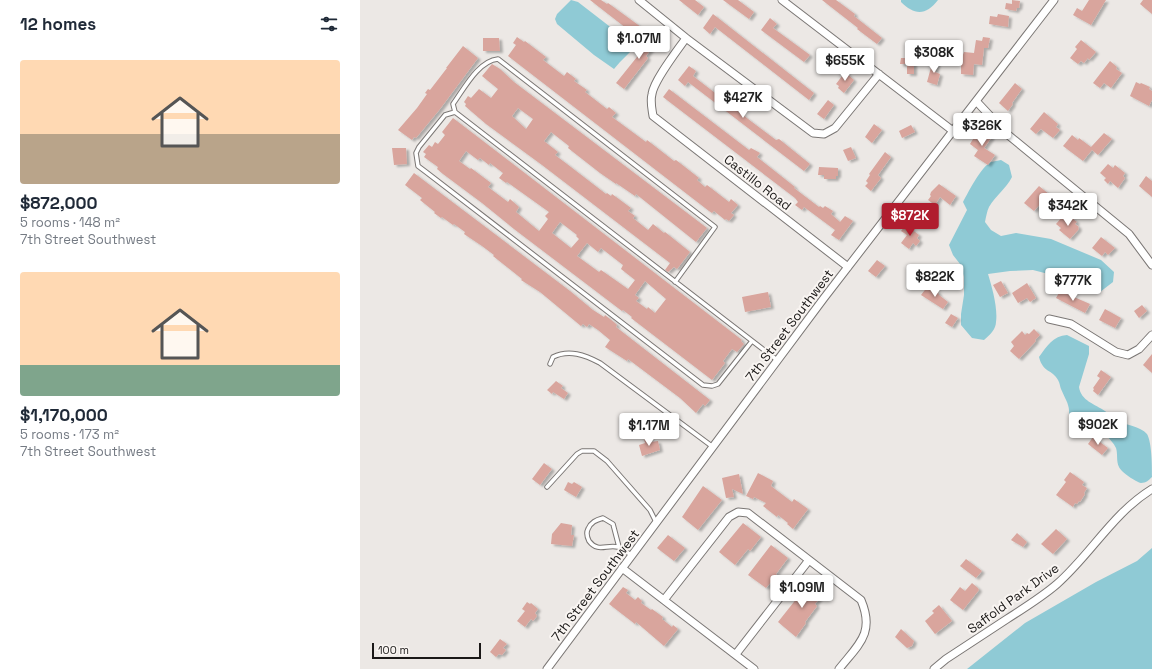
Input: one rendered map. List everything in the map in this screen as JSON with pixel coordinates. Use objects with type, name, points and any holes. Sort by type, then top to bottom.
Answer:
[{"type":"street","points":[[639,0],[686,38],[813,134],[824,134],[835,128],[879,74]]},
{"type":"street","points":[[782,0],[953,131]]},
{"type":"street","name":"7th Street Southwest","points":[[547,669],[777,360],[1054,0]]},
{"type":"street","name":"Castillo Road","points":[[686,38],[663,72],[652,92],[651,103],[653,116],[848,267]]},
{"type":"street","points":[[977,102],[1007,134],[1129,234],[1152,265]]},
{"type":"street","points":[[1049,319],[1071,324],[1116,352],[1128,355],[1139,349],[1152,335]]},
{"type":"street","name":"Saffold Park Drive","points":[[934,669],[946,659],[1057,584],[1077,564],[1109,526],[1143,495],[1152,489]]},
{"type":"street","points":[[664,600],[729,517],[738,512],[748,513],[861,600],[866,612],[867,626],[863,638],[839,669]]},
{"type":"street","points":[[736,654],[809,560]]},
{"type":"street","points":[[622,568],[754,669]]},
{"type":"lane","points":[[675,282],[715,227],[498,59],[490,60],[482,65],[452,104],[455,112],[675,282],[777,360]]},
{"type":"lane","points":[[455,112],[445,115],[419,147],[416,153],[418,166],[438,182],[703,385],[712,386],[718,384],[752,341]]},
{"type":"lane","points":[[550,364],[553,357],[558,354],[574,353],[588,357],[600,363],[712,446]]},
{"type":"lane","points":[[548,487],[577,454],[582,451],[594,451],[607,461],[650,510],[656,522]]},
{"type":"lane","points":[[619,547],[613,524],[603,518],[594,521],[590,525],[587,531],[588,538],[592,545],[598,547],[619,547],[631,555]]},
{"type":"water","points":[[571,0],[578,2],[622,36],[631,46],[631,51],[614,69],[594,55],[557,24],[555,19],[557,14]]},
{"type":"water","points":[[901,0],[938,0],[929,9],[920,12],[906,6],[901,2]]},
{"type":"water","points":[[1001,160],[1009,165],[1012,177],[988,209],[985,222],[991,230],[1001,236],[1016,233],[1051,239],[1101,260],[1114,272],[1113,282],[1100,292],[1060,277],[1033,270],[988,274],[996,310],[996,325],[984,340],[972,338],[961,325],[964,277],[960,264],[953,255],[949,245],[967,210],[963,202],[976,180],[987,165],[991,162]]},
{"type":"water","points":[[1067,335],[1089,346],[1089,354],[1079,387],[1082,396],[1089,402],[1105,411],[1116,421],[1137,427],[1147,434],[1151,449],[1152,477],[1146,482],[1141,483],[1136,481],[1120,469],[1116,448],[1102,432],[1091,424],[1079,429],[1069,422],[1068,405],[1059,381],[1043,366],[1039,357],[1054,340],[1058,337]]},
{"type":"water","points":[[1152,548],[1152,669],[967,669],[1025,623],[1096,582],[1137,561]]},
{"type":"building","points":[[590,0],[601,0],[607,4],[608,3],[641,27],[635,35]]},
{"type":"building","points":[[679,0],[695,0],[704,7],[698,15]]},
{"type":"building","points":[[723,0],[738,0],[754,12],[749,19]]},
{"type":"building","points":[[822,0],[836,0],[855,14],[854,16],[882,38],[877,44]]},
{"type":"building","points":[[1012,0],[1020,1],[1019,8],[1017,8],[1016,11],[1005,9],[1006,3],[1012,4]]},
{"type":"building","points":[[1089,0],[1106,0],[1091,25],[1073,15],[1077,8],[1082,11]]},
{"type":"building","points":[[1143,0],[1152,0],[1152,14],[1140,4]]},
{"type":"building","points":[[713,14],[814,93],[809,100],[715,27],[710,34],[703,28]]},
{"type":"building","points":[[998,14],[1009,16],[1008,27],[989,24],[990,16],[997,17]]},
{"type":"building","points":[[770,18],[777,24],[773,28],[810,55],[804,62],[761,30]]},
{"type":"building","points":[[653,30],[661,36],[646,56],[648,58],[624,89],[616,83],[645,47],[642,45]]},
{"type":"building","points":[[517,37],[524,42],[525,41],[546,57],[543,60],[564,76],[567,72],[576,79],[574,81],[587,90],[585,92],[607,109],[609,107],[616,113],[612,117],[646,142],[647,140],[674,161],[676,160],[699,178],[697,180],[705,187],[707,185],[729,202],[731,199],[738,205],[731,213],[734,215],[729,221],[726,219],[725,220],[714,211],[712,213],[709,211],[508,56],[516,45],[513,43]]},
{"type":"building","points":[[983,37],[990,38],[988,48],[984,48],[982,65],[974,64],[973,75],[961,74],[961,60],[964,52],[974,53],[976,40],[982,41]]},
{"type":"building","points":[[483,38],[499,38],[500,51],[483,51]]},
{"type":"building","points":[[1081,40],[1096,52],[1089,60],[1088,58],[1084,63],[1081,61],[1078,64],[1070,58],[1077,49],[1075,47]]},
{"type":"building","points":[[463,46],[478,58],[440,109],[416,138],[414,137],[412,140],[398,130],[417,108],[427,94],[425,93],[428,89],[430,90]]},
{"type":"building","points":[[828,58],[834,63],[828,71],[821,67]]},
{"type":"building","points":[[901,58],[914,58],[914,74],[907,74],[907,64],[900,64]]},
{"type":"building","points":[[933,60],[938,61],[935,72],[940,74],[937,85],[927,82]]},
{"type":"building","points":[[1110,61],[1117,67],[1116,69],[1122,73],[1111,88],[1104,83],[1100,88],[1093,83]]},
{"type":"building","points":[[492,64],[500,69],[514,82],[707,228],[696,242],[636,194],[635,196],[600,173],[568,148],[569,146],[551,132],[544,141],[558,152],[555,155],[606,194],[607,193],[611,196],[612,194],[631,208],[628,211],[635,216],[633,218],[648,230],[653,224],[690,252],[677,269],[674,267],[668,272],[665,270],[670,263],[486,124],[465,106],[466,104],[464,102],[468,96],[471,98],[479,89],[491,98],[498,89],[482,76]],"holes":[[[518,108],[533,119],[526,129],[512,116]]]},
{"type":"building","points":[[689,66],[696,71],[693,76],[719,96],[721,95],[731,103],[730,105],[776,140],[779,139],[810,164],[804,171],[688,82],[685,86],[678,80]]},
{"type":"building","points":[[845,72],[854,80],[844,93],[836,84]]},
{"type":"building","points":[[1136,82],[1150,87],[1149,89],[1152,91],[1152,100],[1149,106],[1130,96]]},
{"type":"building","points":[[1015,83],[1022,89],[1008,111],[999,103]]},
{"type":"building","points":[[669,89],[749,150],[751,148],[760,153],[757,157],[819,207],[820,206],[823,208],[825,206],[833,211],[831,214],[840,222],[845,216],[853,221],[839,240],[831,235],[835,230],[804,207],[802,210],[795,205],[798,202],[795,198],[663,97]]},
{"type":"building","points":[[828,100],[834,105],[824,119],[817,114]]},
{"type":"building","points":[[1044,112],[1058,124],[1056,127],[1060,130],[1053,138],[1041,129],[1036,134],[1030,129]]},
{"type":"building","points":[[453,118],[742,340],[741,341],[744,344],[737,352],[732,349],[723,361],[725,363],[712,380],[631,318],[632,317],[623,310],[622,311],[618,308],[437,169],[438,167],[424,157],[426,154],[423,152],[429,145],[432,147],[435,142],[438,144],[445,135],[442,132]],"holes":[[[466,151],[478,160],[480,158],[489,165],[490,163],[503,173],[499,178],[549,212],[545,216],[548,219],[539,231],[516,212],[519,207],[510,199],[508,202],[488,187],[491,183],[459,161]],[[560,222],[577,235],[576,236],[579,239],[571,248],[552,233]],[[587,243],[598,252],[601,248],[623,265],[621,269],[635,280],[628,289],[601,270],[599,272],[577,256]],[[645,281],[666,299],[655,313],[648,307],[647,309],[636,301],[639,298],[635,295]]]},
{"type":"building","points":[[874,124],[882,130],[872,143],[865,137]]},
{"type":"building","points":[[911,125],[915,132],[902,138],[899,131]]},
{"type":"building","points":[[982,129],[992,137],[984,148],[995,155],[988,165],[974,156],[978,150],[970,144],[978,131],[980,132]]},
{"type":"building","points":[[1104,133],[1112,139],[1098,155],[1092,150],[1083,161],[1063,146],[1072,135],[1078,140],[1079,138],[1091,147]]},
{"type":"building","points":[[851,147],[856,158],[848,161],[843,150]]},
{"type":"building","points":[[392,148],[406,148],[407,164],[394,165]]},
{"type":"building","points":[[885,152],[891,157],[878,175],[881,178],[871,191],[865,186],[868,183],[866,181],[870,175],[869,174]]},
{"type":"building","points":[[1108,164],[1113,168],[1115,165],[1125,173],[1123,176],[1125,178],[1118,188],[1110,181],[1108,184],[1104,180],[1106,178],[1100,173]]},
{"type":"building","points":[[819,167],[838,168],[838,176],[836,176],[836,179],[824,179],[824,175],[818,175]]},
{"type":"building","points":[[414,173],[593,310],[604,317],[605,315],[617,325],[616,327],[710,400],[705,406],[703,404],[696,413],[680,398],[628,359],[627,361],[605,347],[610,340],[598,330],[589,324],[587,327],[583,324],[581,326],[540,292],[521,280],[522,279],[493,256],[494,255],[464,234],[465,232],[434,213],[435,212],[420,200],[422,198],[405,185]]},
{"type":"building","points":[[1146,176],[1152,181],[1152,197],[1139,186]]},
{"type":"building","points":[[939,184],[956,196],[950,205],[940,197],[935,205],[928,200],[931,196],[931,192]]},
{"type":"building","points":[[1039,186],[1055,199],[1048,208],[1041,203],[1034,211],[1024,203]]},
{"type":"building","points":[[1063,216],[1068,220],[1071,217],[1077,222],[1075,224],[1079,227],[1070,239],[1059,230],[1061,228],[1056,224]]},
{"type":"building","points":[[906,225],[919,235],[917,238],[920,241],[916,246],[913,243],[909,249],[901,243],[907,235],[901,231]]},
{"type":"building","points":[[1101,237],[1115,248],[1108,255],[1105,252],[1102,256],[1092,248]]},
{"type":"building","points":[[877,260],[885,266],[876,277],[868,271]]},
{"type":"building","points":[[1001,281],[1008,293],[1000,297],[993,285]]},
{"type":"building","points":[[1027,283],[1036,298],[1030,302],[1027,298],[1018,303],[1012,293]]},
{"type":"building","points":[[928,286],[935,292],[938,292],[939,295],[948,302],[943,309],[921,295]]},
{"type":"building","points":[[1060,291],[1090,304],[1085,313],[1056,298]]},
{"type":"building","points":[[768,292],[771,307],[745,312],[742,297]]},
{"type":"building","points":[[1142,305],[1147,311],[1139,318],[1134,311]]},
{"type":"building","points":[[1105,309],[1121,318],[1115,328],[1099,320]]},
{"type":"building","points":[[951,314],[958,318],[952,327],[945,323]]},
{"type":"building","points":[[1034,329],[1040,335],[1019,359],[1010,351],[1014,346],[1011,342],[1022,331],[1025,335],[1027,333],[1029,334]]},
{"type":"building","points":[[1152,354],[1152,373],[1143,365]]},
{"type":"building","points":[[1101,370],[1111,377],[1098,395],[1093,391],[1093,388],[1100,378],[1097,376]]},
{"type":"building","points":[[556,381],[563,386],[561,388],[568,393],[564,399],[547,390]]},
{"type":"building","points":[[1093,437],[1108,448],[1102,455],[1088,444]]},
{"type":"building","points":[[650,438],[651,442],[658,441],[660,450],[642,456],[639,445],[645,443],[644,439]]},
{"type":"building","points":[[544,463],[552,469],[540,485],[532,479]]},
{"type":"building","points":[[1070,472],[1084,482],[1082,485],[1087,488],[1080,502],[1079,501],[1077,504],[1075,503],[1073,507],[1056,495],[1066,482],[1064,480]]},
{"type":"building","points":[[758,473],[773,481],[771,486],[792,502],[794,499],[808,509],[793,529],[778,515],[777,517],[763,506],[766,503],[754,497],[753,499],[746,496]]},
{"type":"building","points":[[739,474],[743,494],[732,489],[734,497],[726,498],[722,478]]},
{"type":"building","points":[[568,482],[572,484],[574,482],[582,487],[576,497],[564,490]]},
{"type":"building","points":[[703,486],[722,500],[698,530],[682,517]]},
{"type":"building","points":[[561,523],[572,525],[571,535],[574,535],[572,546],[551,544],[552,534]]},
{"type":"building","points":[[743,523],[761,537],[750,551],[748,549],[735,565],[719,552]]},
{"type":"building","points":[[1056,529],[1067,539],[1053,554],[1041,544]]},
{"type":"building","points":[[1017,533],[1027,542],[1023,547],[1011,540]]},
{"type":"building","points":[[668,535],[685,548],[674,561],[657,548]]},
{"type":"building","points":[[771,545],[788,558],[766,588],[748,575]]},
{"type":"building","points":[[966,559],[982,571],[976,578],[960,566]]},
{"type":"building","points":[[816,580],[827,589],[815,604],[817,606],[796,637],[778,622],[801,593],[803,595]]},
{"type":"building","points":[[972,583],[979,590],[963,610],[950,600],[960,587],[965,591]]},
{"type":"building","points":[[623,587],[628,590],[626,593],[635,600],[638,597],[642,601],[641,603],[663,617],[662,619],[672,627],[673,625],[678,629],[664,646],[636,622],[635,624],[609,604]]},
{"type":"building","points":[[527,602],[530,604],[531,603],[538,609],[535,613],[537,616],[533,621],[531,619],[525,627],[517,621],[525,611],[522,609]]},
{"type":"building","points":[[939,605],[952,621],[935,634],[925,621],[934,613],[932,611]]},
{"type":"building","points":[[901,629],[914,641],[912,646],[907,648],[895,637]]},
{"type":"building","points":[[500,639],[507,644],[503,648],[506,650],[502,655],[499,654],[496,657],[490,652]]}]
